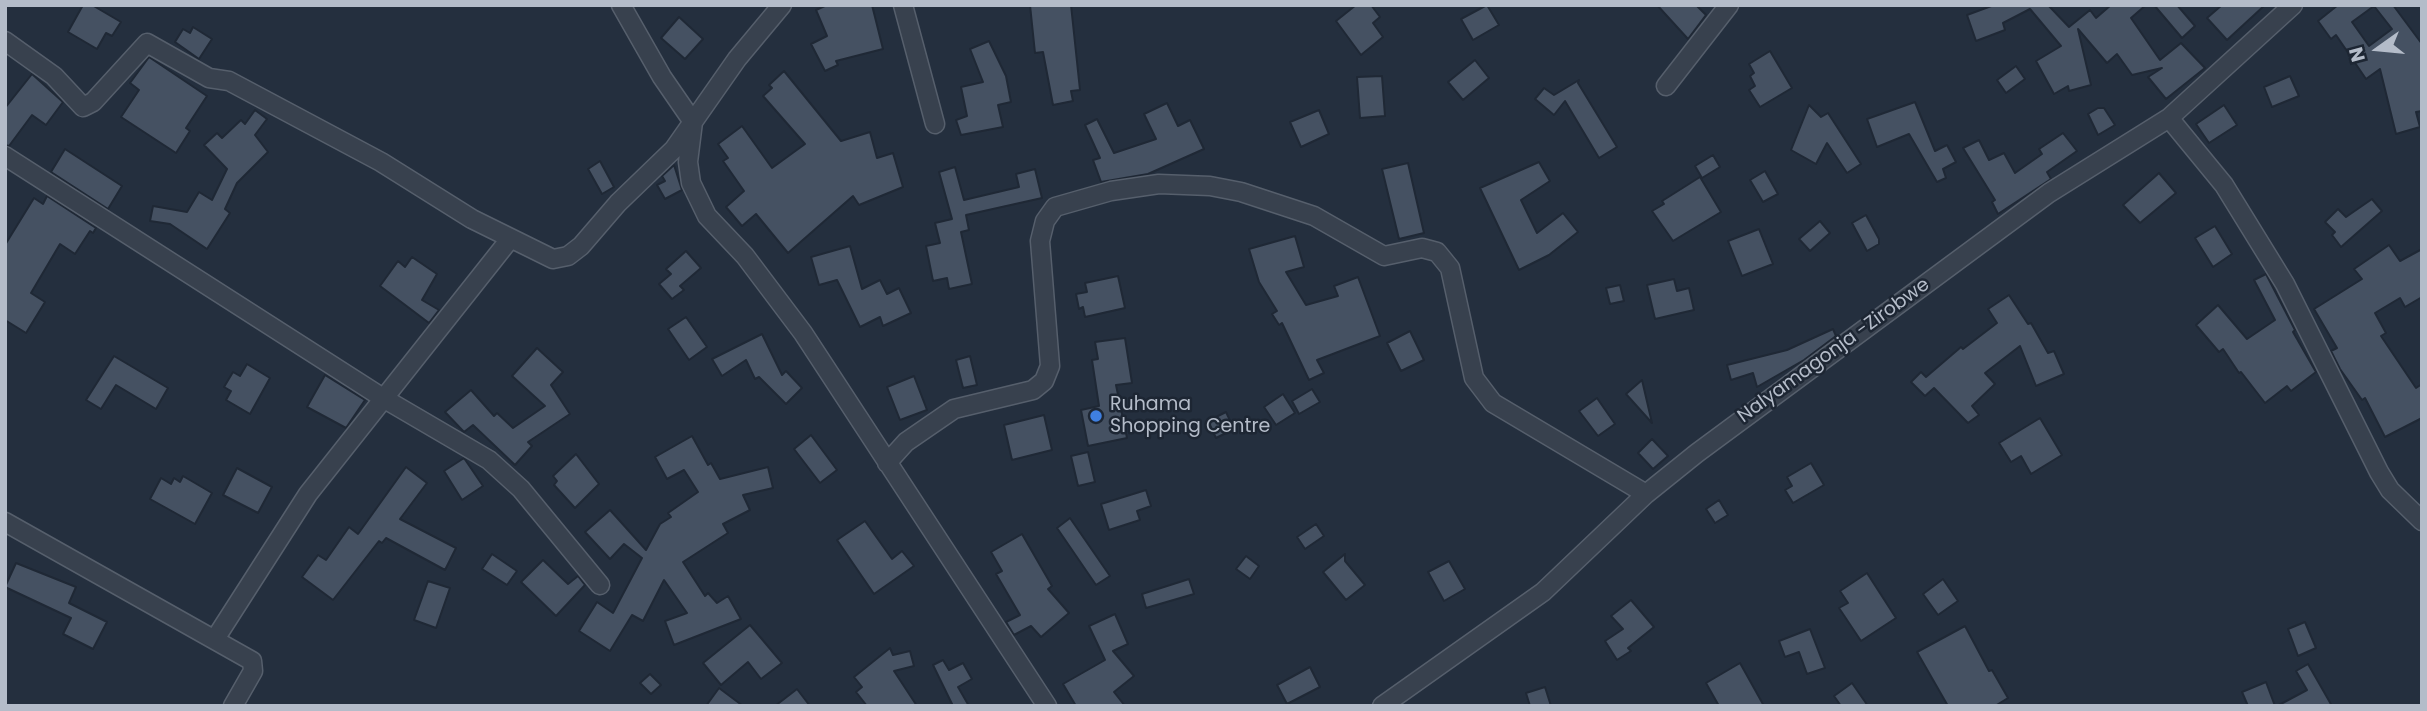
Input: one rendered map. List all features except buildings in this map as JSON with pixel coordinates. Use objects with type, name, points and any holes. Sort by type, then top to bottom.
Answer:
[{"type":"street","points":[[621,5],[662,78],[693,122],[688,162],[691,183],[707,216],[745,256],[803,333],[1047,706]]},
{"type":"street","points":[[5,41],[54,76],[83,107],[93,102],[147,43],[209,78],[229,80],[382,162],[510,239],[553,259],[568,256],[674,149],[737,59],[782,5]]},
{"type":"street","points":[[903,5],[935,124]]},
{"type":"street","points":[[1666,86],[1729,5]]},
{"type":"street","name":"Nalyamagonja -Zirobwe","points":[[1382,706],[1410,683],[1543,592],[1646,494],[1718,437],[2049,193],[2169,118],[2292,5]]},
{"type":"street","points":[[2169,118],[2224,185],[2285,284],[2384,481],[2422,521]]},
{"type":"street","points":[[5,156],[383,398],[489,460],[521,489],[600,585]]},
{"type":"street","points":[[887,463],[906,443],[954,409],[1033,390],[1044,381],[1050,366],[1040,241],[1045,220],[1055,207],[1111,191],[1159,184],[1210,186],[1241,192],[1314,216],[1384,256],[1422,248],[1437,252],[1450,268],[1474,378],[1493,403],[1646,494]]},
{"type":"street","points":[[215,639],[308,494],[510,239]]},
{"type":"street","points":[[5,522],[247,658],[254,667],[233,706]]},
{"type":"place","name":"Ruhama Shopping Centre","points":[[1096,416]]}]
